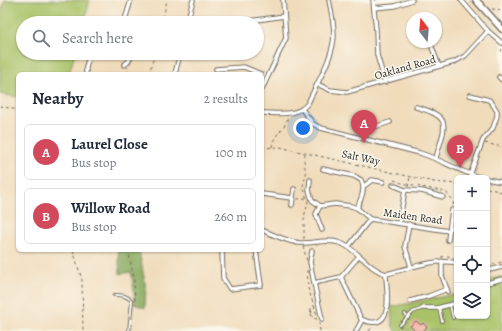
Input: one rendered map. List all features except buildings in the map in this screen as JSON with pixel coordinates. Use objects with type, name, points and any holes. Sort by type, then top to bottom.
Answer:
[{"type":"main road","points":[[476,0],[502,29]]},
{"type":"street","points":[[126,16],[131,0]]},
{"type":"street","points":[[189,16],[193,0]]},
{"type":"street","points":[[264,84],[286,38],[283,0]]},
{"type":"street","points":[[264,113],[297,112],[308,103],[329,57],[333,42],[334,33],[329,0]]},
{"type":"street","points":[[373,0],[377,55],[385,82]]},
{"type":"street","points":[[374,8],[395,6],[412,0]]},
{"type":"street","points":[[461,0],[502,43]]},
{"type":"street","points":[[264,19],[284,16]]},
{"type":"street","name":"Oakland Road","points":[[317,84],[330,90],[347,92],[454,62],[465,56],[488,30]]},
{"type":"street","points":[[432,48],[440,66]]},
{"type":"street","points":[[86,72],[88,60]]},
{"type":"street","points":[[124,65],[129,60]]},
{"type":"street","points":[[175,72],[178,60]]},
{"type":"street","points":[[216,69],[244,67],[257,72]]},
{"type":"street","points":[[264,75],[268,77]]},
{"type":"street","points":[[302,109],[317,126],[436,158],[470,175],[485,136],[493,128],[500,116],[489,100],[470,95]]},
{"type":"street","points":[[416,107],[433,111],[440,116],[442,120],[444,128],[436,158]]},
{"type":"street","points":[[421,114],[422,108]]},
{"type":"street","points":[[364,139],[368,129],[390,122]]},
{"type":"street","points":[[323,169],[358,177],[364,186]]},
{"type":"street","points":[[310,180],[309,190],[312,200],[320,206],[316,214],[322,230]]},
{"type":"street","points":[[357,208],[366,183],[372,180],[383,182]]},
{"type":"street","points":[[490,180],[502,182]]},
{"type":"street","points":[[393,185],[407,190],[422,191],[442,197]]},
{"type":"street","points":[[292,205],[294,189]]},
{"type":"street","points":[[399,223],[407,190]]},
{"type":"street","points":[[264,194],[292,199]]},
{"type":"street","name":"Maiden Road","points":[[320,206],[335,204],[357,208],[370,219],[449,230]]},
{"type":"street","points":[[448,240],[452,210]]},
{"type":"street","points":[[349,246],[370,219]]},
{"type":"street","points":[[408,224],[405,246],[411,267]]},
{"type":"street","points":[[264,231],[300,243],[321,240],[339,242],[349,246],[377,270],[386,274],[441,259],[454,262]]},
{"type":"street","points":[[312,251],[310,262],[320,319]]},
{"type":"street","points":[[222,252],[223,278],[230,289],[261,285],[256,252]]},
{"type":"street","points":[[314,283],[341,277],[359,256]]},
{"type":"street","points":[[410,301],[448,291],[442,276],[441,259]]},
{"type":"street","points":[[490,270],[502,267]]},
{"type":"street","points":[[362,320],[375,322],[381,320],[386,314],[386,274]]},
{"type":"street","points":[[341,277],[362,320]]},
{"type":"street","points":[[490,281],[502,279]]},
{"type":"street","points":[[423,308],[439,308],[454,304]]},
{"type":"street","points":[[356,331],[362,320]]},
{"type":"lane","points":[[114,295],[122,295],[128,297],[132,301],[129,331]]},
{"type":"lane","points":[[450,305],[453,318]]},
{"type":"lane","points":[[400,325],[417,310],[423,308]]},
{"type":"lane","points":[[439,308],[442,320]]},
{"type":"lane","points":[[404,314],[408,318]]},
{"type":"path","points":[[164,16],[167,0]]},
{"type":"path","points":[[492,9],[502,10]]},
{"type":"path","points":[[150,72],[153,60]]},
{"type":"path","points":[[124,65],[128,69],[127,72]]},
{"type":"path","points":[[0,106],[16,110]]},
{"type":"path","points":[[272,147],[272,142],[275,137],[286,126],[289,113]]},
{"type":"path","points":[[482,142],[502,147]]},
{"type":"path","name":"Salt Way","points":[[264,148],[288,148],[440,183],[454,184]]},
{"type":"path","points":[[407,190],[410,176]]},
{"type":"path","points":[[490,189],[502,192]]},
{"type":"path","points":[[292,199],[307,198],[311,196]]},
{"type":"path","points":[[74,252],[82,280],[83,331]]},
{"type":"path","points":[[128,252],[134,278],[136,304],[132,304]]},
{"type":"path","points":[[441,259],[448,256],[454,258]]},
{"type":"path","points":[[490,265],[502,262]]},
{"type":"path","points":[[314,303],[311,305],[313,318],[320,319]]},
{"type":"green space","points":[[5,0],[90,0],[86,16],[16,16],[16,60],[73,60],[70,72],[16,72],[16,97],[0,94],[0,18]]},
{"type":"green space","points":[[118,252],[139,252],[146,288],[145,308],[134,304],[134,291],[131,272],[120,274]]},
{"type":"green space","points":[[502,277],[502,331],[395,331],[392,324],[391,307],[454,295],[454,319],[490,319],[490,279]]},
{"type":"place","name":"Laurel Close","points":[[364,143]]},
{"type":"place","name":"Willow Road","points":[[460,168]]}]
